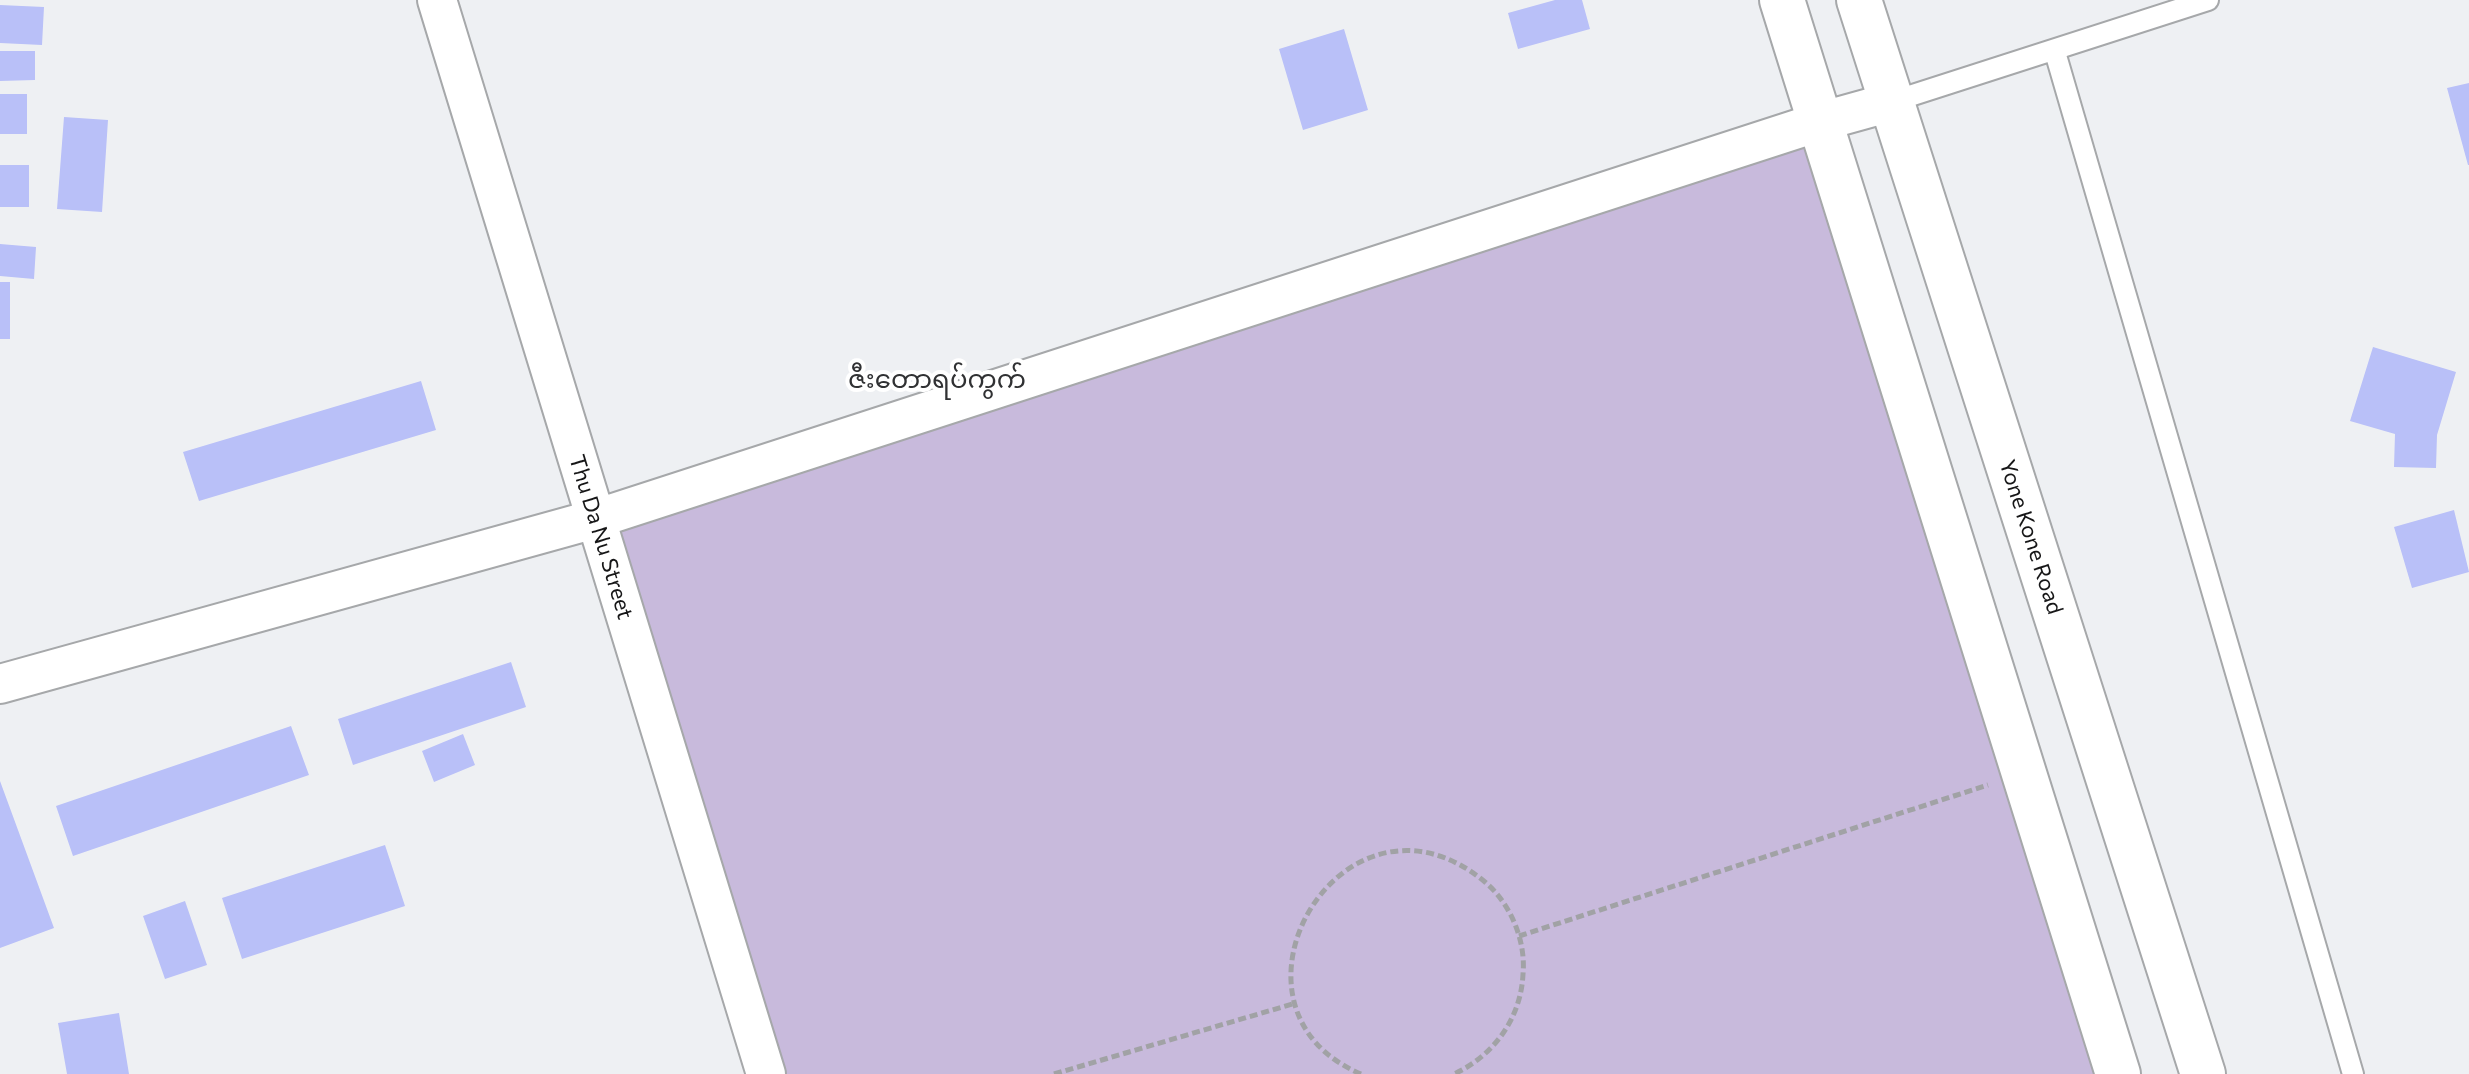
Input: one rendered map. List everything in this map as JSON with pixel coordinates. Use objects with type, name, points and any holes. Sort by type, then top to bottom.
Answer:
[{"type":"street","name":"Thu Da Nu Street","points":[[437,0],[766,1074]]},
{"type":"street","points":[[1782,0],[2118,1074]]},
{"type":"street","name":"Yone Kone Road","points":[[1859,0],[2203,1074]]},
{"type":"street","points":[[0,684],[595,519],[1819,122],[1891,102]]},
{"type":"lane","points":[[1891,102],[2055,52],[2208,0]]},
{"type":"lane","points":[[2055,52],[2353,1074]]},
{"type":"path","points":[[1519,936],[2024,774]]},
{"type":"path","points":[[1361,1074],[1326,1051],[1303,1021],[1292,985],[1293,948],[1306,912],[1330,882],[1363,861],[1381,855],[1420,853],[1458,864],[1490,886],[1512,918],[1519,936],[1524,974],[1515,1012],[1495,1045],[1454,1074]]},
{"type":"path","points":[[1054,1074],[1296,1003]]},
{"type":"shaded area","points":[[1819,122],[2118,1074],[766,1074],[595,520]]},
{"type":"building","points":[[1555,0],[1582,0],[1590,29],[1518,49],[1508,13]]},
{"type":"building","points":[[0,5],[44,7],[42,45],[0,43]]},
{"type":"building","points":[[1344,29],[1368,110],[1303,130],[1279,49]]},
{"type":"building","points":[[0,51],[35,51],[35,80],[0,81]]},
{"type":"building","points":[[2469,83],[2469,165],[2468,165],[2447,88]]},
{"type":"building","points":[[0,94],[27,94],[27,134],[0,134]]},
{"type":"building","points":[[64,117],[108,120],[102,212],[57,209]]},
{"type":"building","points":[[0,165],[29,165],[29,207],[0,207]]},
{"type":"building","points":[[0,244],[36,247],[34,279],[0,276]]},
{"type":"building","points":[[0,282],[10,282],[10,339],[0,339]]},
{"type":"building","points":[[2373,347],[2456,372],[2437,435],[2436,468],[2394,467],[2395,434],[2350,421]]},
{"type":"building","points":[[421,381],[436,430],[199,501],[183,452]]},
{"type":"building","points":[[2454,510],[2469,572],[2412,588],[2394,527]]},
{"type":"building","points":[[511,662],[526,707],[353,765],[338,719]]},
{"type":"building","points":[[291,726],[309,775],[73,856],[56,806]]},
{"type":"building","points":[[463,734],[475,765],[434,782],[422,751]]},
{"type":"building","points":[[0,781],[54,928],[0,948]]},
{"type":"building","points":[[385,845],[405,906],[242,959],[222,898]]},
{"type":"building","points":[[185,901],[207,965],[165,979],[143,916]]},
{"type":"building","points":[[119,1013],[129,1074],[67,1074],[58,1023]]},
{"type":"district","name":"ဇီးတောရပ်ကွက်","points":[[937,379]]}]
